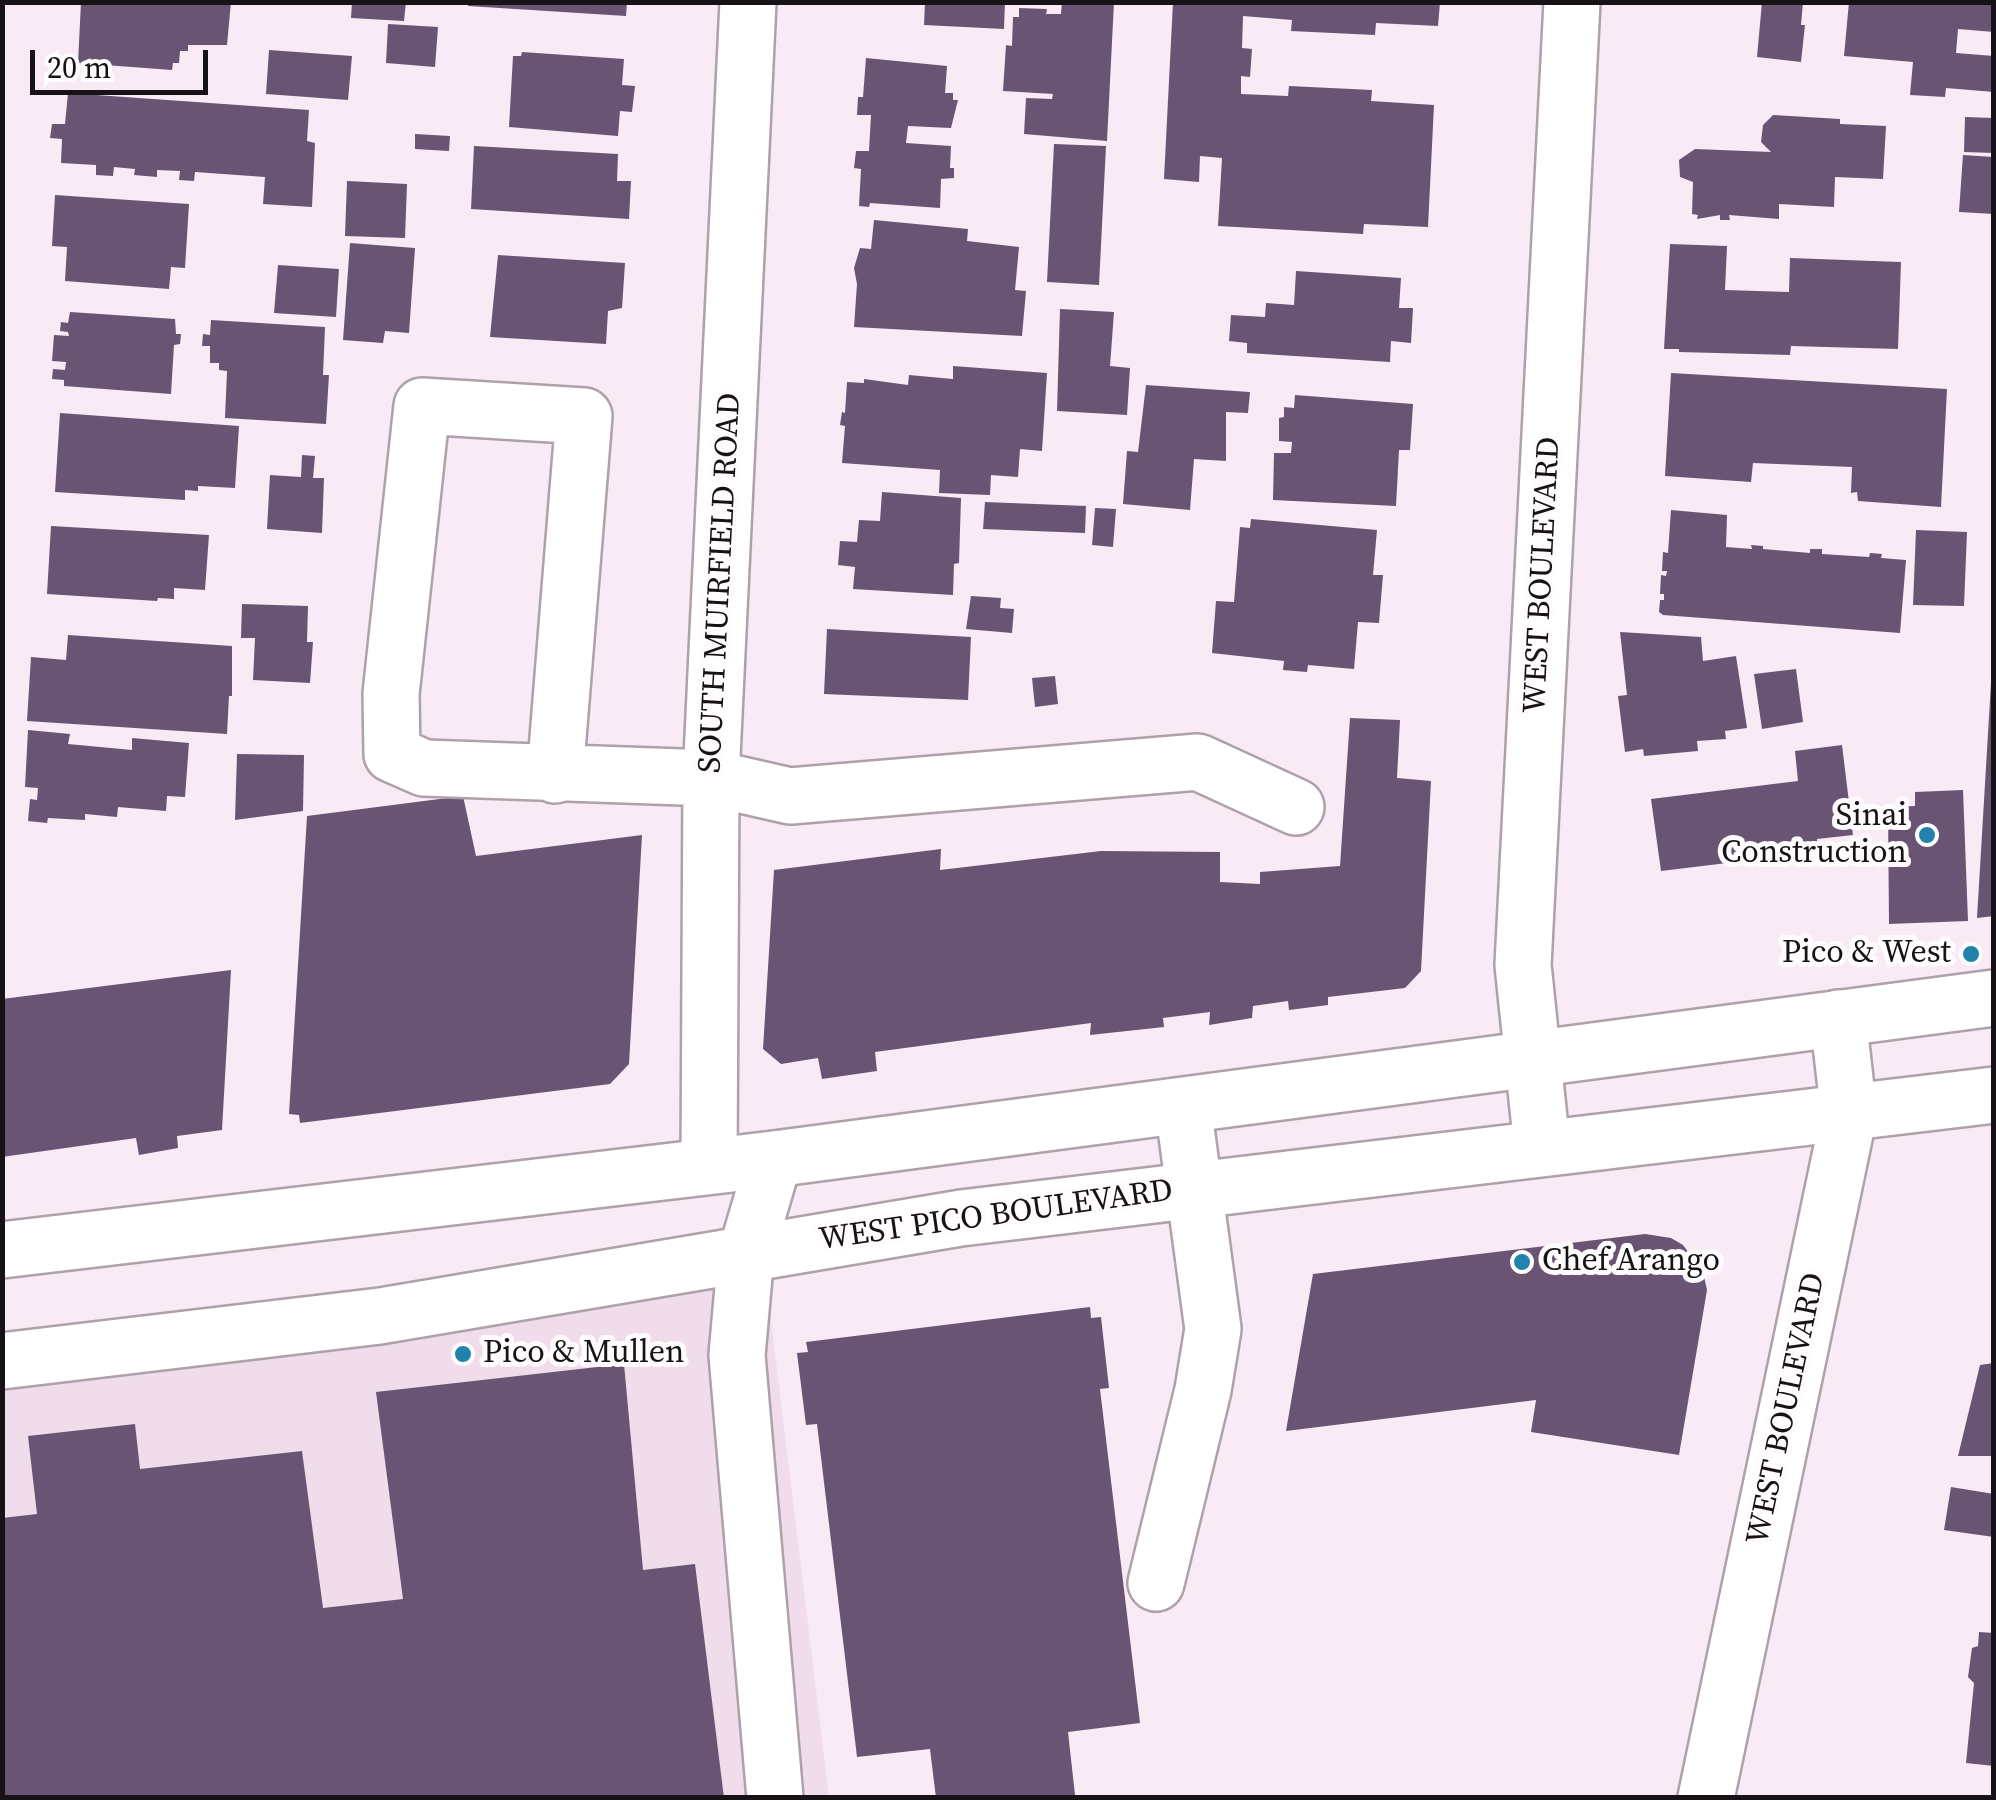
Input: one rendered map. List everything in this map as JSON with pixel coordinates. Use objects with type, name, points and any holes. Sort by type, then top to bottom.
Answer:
[{"type":"main road","name":"SOUTH MUIRFIELD ROAD","points":[[709,1165],[712,778],[748,2]]},
{"type":"main road","name":"WEST BOULEVARD","points":[[1542,1146],[1523,965],[1572,2]]},
{"type":"main road","points":[[555,775],[584,416],[422,406],[391,694],[392,754],[424,768],[555,775],[712,778],[790,796],[1198,762],[1296,806]]},
{"type":"main road","points":[[2,1250],[774,1159],[1994,998]]},
{"type":"main road","name":"WEST BOULEVARD","points":[[1706,1798],[1849,1114],[1838,1018]]},
{"type":"main road","name":"WEST PICO BOULEVARD","points":[[2,1361],[380,1316],[961,1218],[1994,1095]]},
{"type":"main road","points":[[1156,1584],[1203,1390],[1213,1330],[1183,1106]]},
{"type":"main road","points":[[774,1159],[746,1254],[737,1355],[775,1798]]},
{"type":"shaded area","points":[[762,1246],[829,1797],[3,1797],[2,1332]]},
{"type":"building","points":[[81,2],[231,2],[227,45],[188,45],[188,51],[180,51],[179,63],[173,63],[172,70],[78,63]]},
{"type":"building","points":[[352,2],[406,2],[404,21],[351,18]]},
{"type":"building","points":[[468,2],[627,2],[626,16],[468,6]]},
{"type":"building","points":[[925,2],[1005,2],[1004,29],[924,25]]},
{"type":"building","points":[[1062,2],[1114,2],[1107,141],[1024,134],[1026,98],[1052,99],[1053,94],[1003,91],[1006,45],[1012,46],[1013,17],[1019,17],[1019,8],[1061,14]]},
{"type":"building","points":[[1173,2],[1440,2],[1438,26],[1376,23],[1375,35],[1291,31],[1292,20],[1243,16],[1242,48],[1252,49],[1250,77],[1241,76],[1241,94],[1288,96],[1289,86],[1372,90],[1371,101],[1434,105],[1428,227],[1364,224],[1363,234],[1218,226],[1222,158],[1200,156],[1199,182],[1164,179]]},
{"type":"building","points":[[1762,2],[1803,2],[1801,62],[1757,57]]},
{"type":"building","points":[[1849,2],[1994,2],[1994,32],[1958,29],[1956,53],[1994,56],[1994,92],[1946,88],[1945,97],[1910,95],[1913,62],[1844,56]]},
{"type":"building","points":[[388,24],[438,27],[435,67],[386,63]]},
{"type":"building","points":[[269,50],[352,56],[348,100],[266,94]]},
{"type":"building","points":[[522,52],[624,59],[622,85],[635,86],[632,112],[620,111],[618,136],[509,127],[513,56],[521,56]]},
{"type":"building","points":[[866,58],[947,66],[945,93],[953,93],[953,100],[958,100],[951,128],[908,126],[906,143],[951,146],[950,168],[954,168],[954,178],[941,179],[940,208],[870,203],[869,207],[859,206],[861,169],[854,168],[856,151],[869,151],[871,115],[857,115],[858,97],[863,97]]},
{"type":"building","points":[[68,93],[309,110],[307,141],[315,143],[312,207],[263,204],[265,177],[195,172],[194,181],[179,180],[180,171],[157,170],[157,177],[134,175],[135,169],[114,167],[113,176],[96,175],[96,165],[61,163],[62,139],[50,138],[52,124],[65,124]]},
{"type":"building","points":[[1773,115],[1886,126],[1883,179],[1835,177],[1834,207],[1779,204],[1779,219],[1729,215],[1730,220],[1720,220],[1720,215],[1697,219],[1698,215],[1692,214],[1693,182],[1680,177],[1679,160],[1695,149],[1771,152],[1761,142],[1763,125]]},
{"type":"building","points":[[1965,117],[1994,118],[1994,153],[1964,152]]},
{"type":"building","points":[[415,134],[450,136],[449,151],[415,149]]},
{"type":"building","points":[[1054,144],[1106,146],[1099,285],[1047,282]]},
{"type":"building","points":[[474,146],[618,154],[617,181],[631,181],[629,219],[471,209]]},
{"type":"building","points":[[1963,155],[1994,157],[1994,214],[1959,212]]},
{"type":"building","points":[[347,181],[407,184],[405,238],[345,236]]},
{"type":"building","points":[[55,195],[189,204],[185,268],[171,267],[169,289],[65,281],[67,247],[52,246]]},
{"type":"building","points":[[874,220],[968,229],[967,241],[1019,247],[1015,290],[1026,291],[1022,336],[854,327],[854,268],[860,248],[871,249]]},
{"type":"building","points":[[350,243],[415,248],[409,333],[385,331],[383,343],[343,340]]},
{"type":"building","points":[[1670,244],[1727,246],[1725,290],[1789,292],[1790,258],[1901,262],[1898,349],[1791,346],[1790,355],[1664,349]]},
{"type":"building","points":[[498,255],[625,263],[622,308],[608,311],[606,344],[490,337]]},
{"type":"building","points":[[278,265],[339,269],[336,317],[274,313]]},
{"type":"building","points":[[1296,271],[1401,278],[1399,308],[1413,308],[1411,343],[1391,341],[1390,362],[1247,353],[1247,343],[1229,341],[1231,315],[1265,317],[1266,303],[1294,305]]},
{"type":"building","points":[[1060,309],[1114,312],[1110,366],[1130,368],[1127,415],[1057,411]]},
{"type":"building","points":[[70,312],[175,319],[176,334],[181,334],[180,344],[174,345],[171,394],[64,386],[64,380],[52,379],[53,369],[65,370],[66,362],[52,361],[54,335],[69,336],[68,332],[60,331],[61,322],[68,323]]},
{"type":"building","points":[[211,320],[325,327],[323,375],[329,375],[326,424],[225,418],[227,371],[219,370],[219,363],[210,363],[210,346],[202,346],[203,334],[210,335]]},
{"type":"building","points":[[953,366],[1047,373],[1042,451],[1020,449],[1018,477],[991,475],[990,495],[939,493],[940,470],[842,463],[845,426],[840,425],[842,412],[845,413],[847,382],[864,383],[864,379],[908,385],[909,375],[953,379]]},
{"type":"building","points":[[1671,373],[1947,389],[1941,507],[1858,501],[1857,492],[1851,493],[1852,467],[1753,463],[1751,482],[1665,476]]},
{"type":"building","points":[[1146,385],[1250,392],[1248,413],[1226,412],[1226,461],[1194,459],[1190,510],[1123,504],[1127,451],[1138,452]]},
{"type":"building","points":[[1295,395],[1413,404],[1410,450],[1399,450],[1396,506],[1273,500],[1274,453],[1291,453],[1292,442],[1279,441],[1279,418],[1284,417],[1284,407],[1294,408]]},
{"type":"building","points":[[60,413],[239,426],[235,488],[198,486],[198,491],[185,490],[185,500],[55,492]]},
{"type":"building","points":[[302,455],[315,456],[313,478],[324,478],[322,533],[267,529],[270,475],[301,477]]},
{"type":"building","points":[[882,492],[961,498],[959,563],[954,564],[953,595],[853,589],[855,567],[838,565],[840,541],[857,542],[859,520],[880,521]]},
{"type":"building","points":[[985,502],[1086,506],[1085,533],[983,529]]},
{"type":"building","points":[[1095,508],[1116,509],[1113,547],[1092,545]]},
{"type":"building","points":[[1671,510],[1727,515],[1726,547],[1752,549],[1751,545],[1810,553],[1810,549],[1822,549],[1822,554],[1869,557],[1870,553],[1906,560],[1900,633],[1663,615],[1659,612],[1660,600],[1664,600],[1664,594],[1660,594],[1661,575],[1666,576],[1667,571],[1662,571],[1663,552],[1668,553]]},
{"type":"building","points":[[1251,519],[1377,530],[1373,575],[1383,575],[1379,623],[1358,622],[1354,669],[1308,665],[1307,672],[1283,670],[1284,661],[1212,653],[1216,601],[1234,602],[1240,527],[1250,528]]},
{"type":"building","points":[[51,526],[209,535],[205,590],[174,588],[174,599],[157,601],[47,594]]},
{"type":"building","points":[[1916,530],[1967,532],[1964,606],[1913,605]]},
{"type":"building","points":[[971,596],[1001,598],[1000,608],[1014,609],[1012,633],[966,629]]},
{"type":"building","points":[[242,604],[308,606],[307,642],[313,642],[310,683],[253,680],[255,638],[241,638]]},
{"type":"building","points":[[827,629],[971,637],[968,700],[824,694]]},
{"type":"building","points":[[1620,632],[1701,637],[1703,661],[1736,656],[1747,728],[1725,731],[1726,739],[1697,741],[1698,751],[1644,756],[1643,749],[1625,752],[1618,696],[1627,695]]},
{"type":"building","points":[[68,635],[232,646],[227,734],[27,721],[31,657],[66,660]]},
{"type":"building","points":[[1796,669],[1803,722],[1762,729],[1754,674]]},
{"type":"building","points":[[1055,676],[1058,704],[1035,707],[1032,678]]},
{"type":"building","points":[[1991,683],[1994,916],[1977,918]]},
{"type":"building","points":[[1350,718],[1400,720],[1397,778],[1431,781],[1421,971],[1405,988],[1328,997],[1328,1005],[1289,1010],[1288,1001],[1253,1006],[1252,1018],[1209,1025],[1210,1012],[1163,1018],[1164,1027],[1090,1035],[1091,1023],[875,1052],[877,1071],[822,1079],[818,1058],[781,1064],[763,1049],[774,870],[941,849],[940,870],[1101,851],[1220,852],[1220,882],[1260,884],[1260,872],[1340,866]]},
{"type":"building","points":[[28,730],[70,734],[68,744],[132,750],[132,738],[189,743],[185,797],[167,796],[166,811],[118,807],[117,817],[85,814],[85,820],[28,821],[30,799],[37,800],[38,788],[25,787]]},
{"type":"building","points":[[1842,745],[1853,835],[1817,839],[1818,852],[1661,871],[1651,799],[1798,781],[1795,751]]},
{"type":"building","points":[[237,754],[304,755],[303,811],[235,820]]},
{"type":"building","name":"Sinai Construction","points":[[1963,790],[1968,921],[1889,924],[1888,807],[1915,806],[1915,792]]},
{"type":"building","points":[[463,796],[476,856],[642,835],[629,1064],[610,1084],[300,1123],[299,1115],[289,1114],[307,816]]},
{"type":"building","points":[[231,970],[222,1130],[177,1136],[178,1148],[139,1155],[136,1138],[2,1157],[2,999]]},
{"type":"building","points":[[1645,1234],[1671,1238],[1683,1245],[1703,1272],[1707,1290],[1679,1455],[1531,1432],[1536,1400],[1286,1431],[1313,1274]]},
{"type":"building","points":[[1090,1307],[1091,1318],[1101,1317],[1109,1388],[1100,1389],[1140,1723],[1068,1732],[1075,1795],[936,1798],[930,1749],[857,1757],[817,1424],[806,1425],[797,1353],[808,1352],[806,1342]]},
{"type":"building","points":[[1994,1363],[1994,1456],[1958,1456],[1980,1365]]},
{"type":"building","points":[[624,1364],[643,1570],[695,1564],[724,1798],[2,1798],[2,1518],[37,1514],[28,1436],[135,1424],[140,1469],[302,1451],[323,1608],[403,1599],[376,1392]]},
{"type":"building","points":[[1951,1487],[1994,1494],[1994,1537],[1944,1530]]},
{"type":"building","points":[[1979,1632],[1994,1633],[1994,1766],[1966,1763],[1974,1683],[1968,1677],[1972,1648],[1978,1646]]},
{"type":"place","name":"Sinai Construction","points":[[1927,835]]},
{"type":"place","name":"Pico & West","points":[[1971,954]]},
{"type":"place","name":"Chef Arango","points":[[1522,1262]]},
{"type":"place","name":"Pico & Mullen","points":[[463,1354]]}]
